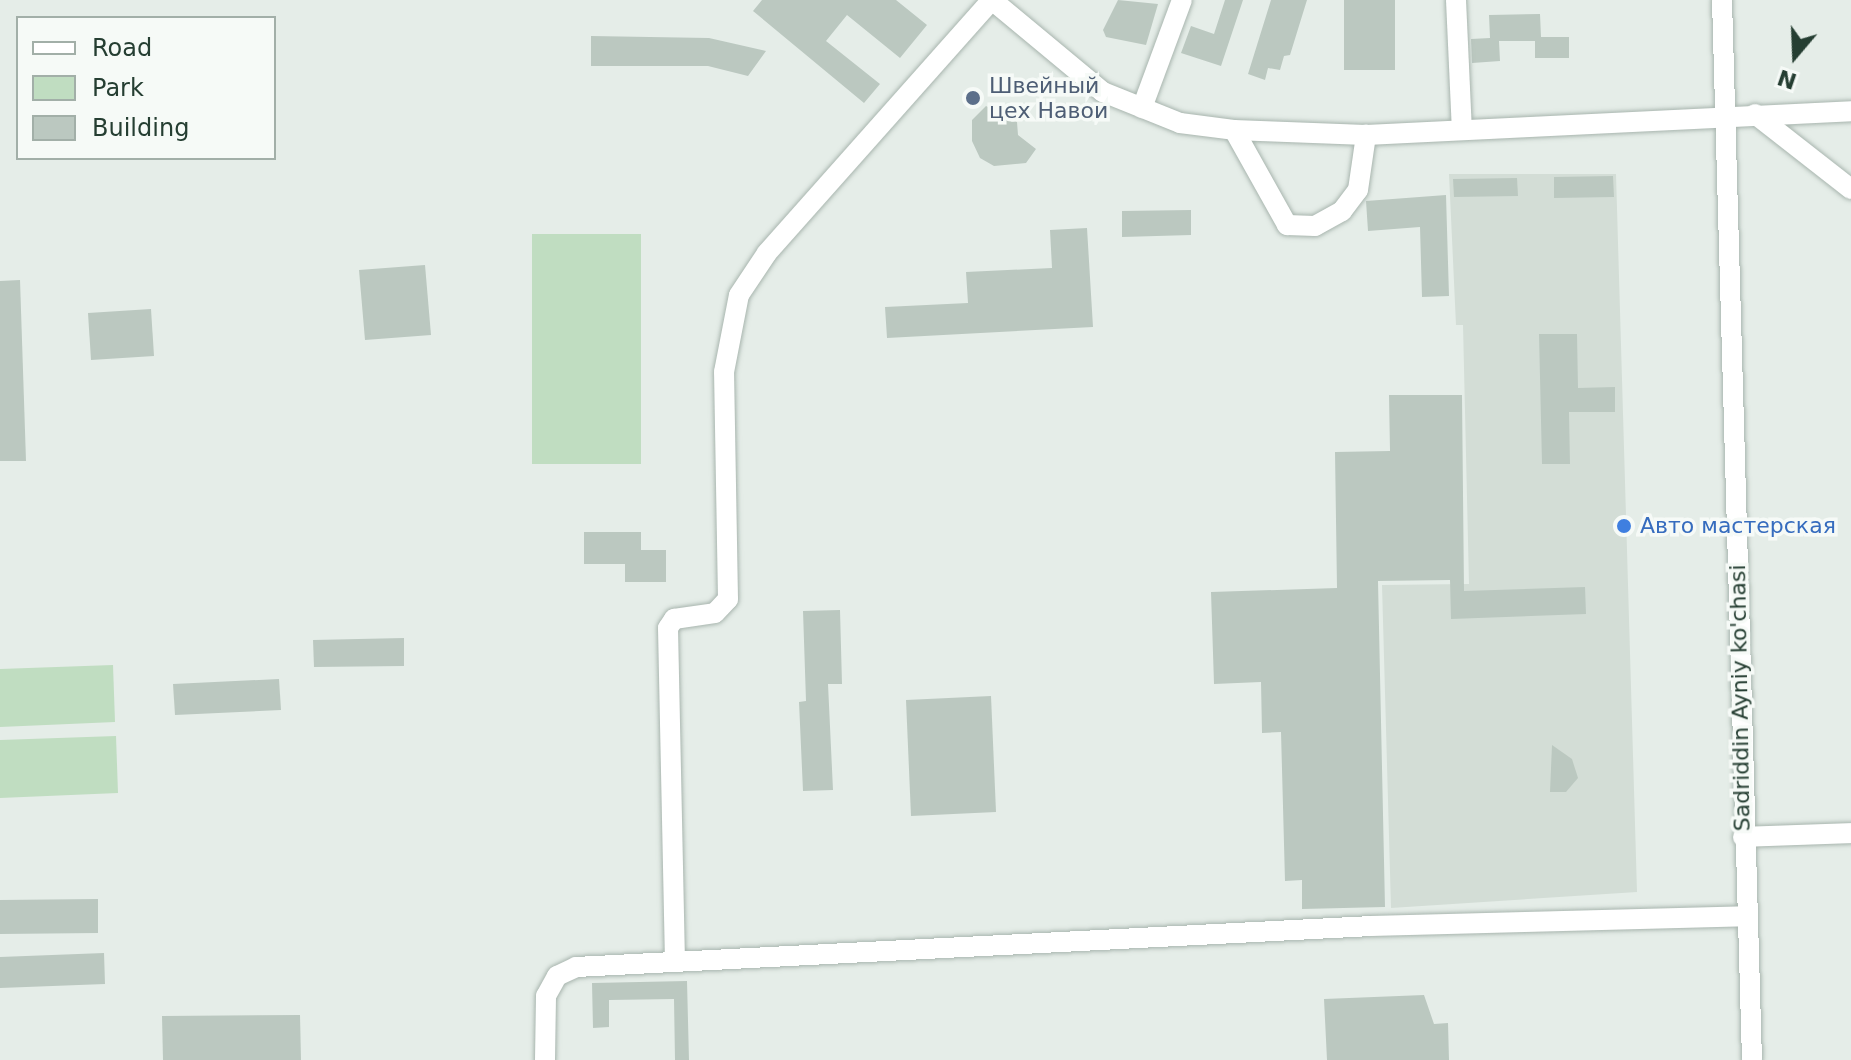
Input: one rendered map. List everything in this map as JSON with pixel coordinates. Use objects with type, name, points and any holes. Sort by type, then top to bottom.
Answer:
[{"type":"street","points":[[675,962],[668,628],[674,619],[715,613],[728,599],[724,372],[739,295],[767,253],[992,0],[1103,92],[1180,123],[1234,130],[1366,135],[1851,111]]},
{"type":"street","points":[[1142,108],[1182,0]]},
{"type":"street","points":[[1456,0],[1462,130]]},
{"type":"street","name":"Sadriddin Ayniy ko'chasi","points":[[1722,0],[1743,837],[1752,1060]]},
{"type":"street","points":[[1755,114],[1851,189]]},
{"type":"street","points":[[1234,130],[1287,225],[1315,226],[1342,211],[1358,190],[1366,135]]},
{"type":"street","points":[[1743,837],[1851,833]]},
{"type":"street","points":[[545,1060],[546,996],[557,976],[576,967],[1371,926],[1746,916]]},
{"type":"shaded area","points":[[1449,174],[1616,174],[1637,892],[1391,908],[1382,585],[1469,584],[1463,325],[1456,325]]},
{"type":"green space","points":[[532,234],[641,234],[641,464],[532,464]]},
{"type":"green space","points":[[113,665],[115,722],[0,727],[0,669]]},
{"type":"green space","points":[[116,736],[118,793],[0,798],[0,740]]},
{"type":"building","points":[[762,0],[896,0],[927,25],[900,58],[847,15],[826,41],[880,84],[864,103],[753,11]]},
{"type":"building","points":[[1118,0],[1158,4],[1146,45],[1106,37],[1103,30]]},
{"type":"building","points":[[1225,0],[1243,0],[1221,66],[1181,53],[1191,26],[1214,34]]},
{"type":"building","points":[[1271,0],[1307,0],[1290,55],[1284,56],[1280,70],[1268,68],[1265,80],[1248,74]]},
{"type":"building","points":[[1344,0],[1395,0],[1395,70],[1344,70]]},
{"type":"building","points":[[1540,14],[1541,37],[1569,37],[1569,58],[1535,58],[1535,41],[1499,41],[1500,61],[1472,63],[1471,39],[1490,38],[1489,15]]},
{"type":"building","points":[[591,36],[709,38],[766,51],[748,76],[708,66],[591,66]]},
{"type":"building","points":[[986,106],[1017,122],[1018,135],[1036,149],[1026,163],[994,166],[980,158],[972,141],[972,120]]},
{"type":"building","points":[[1613,176],[1614,197],[1554,198],[1554,177]]},
{"type":"building","points":[[1517,178],[1518,196],[1454,197],[1453,179]]},
{"type":"building","points":[[1446,195],[1449,296],[1422,297],[1420,227],[1368,231],[1366,201]]},
{"type":"building","points":[[1191,210],[1191,235],[1122,237],[1122,211]]},
{"type":"building","points":[[1087,228],[1093,327],[887,338],[885,307],[968,303],[966,272],[1052,268],[1050,230]]},
{"type":"building","points":[[425,265],[431,335],[365,340],[359,270]]},
{"type":"building","points":[[20,280],[26,461],[0,461],[0,281]]},
{"type":"building","points":[[151,309],[154,356],[91,360],[88,313]]},
{"type":"building","points":[[1539,334],[1577,334],[1578,388],[1615,387],[1615,412],[1569,412],[1570,464],[1542,464]]},
{"type":"building","points":[[1389,395],[1462,395],[1464,591],[1585,587],[1586,614],[1451,619],[1450,580],[1378,581],[1385,907],[1302,909],[1302,880],[1285,881],[1281,732],[1262,733],[1261,682],[1214,684],[1211,592],[1337,588],[1335,452],[1390,451]]},
{"type":"building","points":[[584,532],[641,532],[641,550],[666,550],[666,582],[625,582],[625,564],[584,564]]},
{"type":"building","points":[[840,610],[842,684],[828,684],[833,790],[803,791],[799,702],[806,701],[803,611]]},
{"type":"building","points":[[404,638],[404,666],[314,667],[313,640]]},
{"type":"building","points":[[279,679],[281,710],[175,715],[173,684]]},
{"type":"building","points":[[991,696],[996,812],[911,816],[906,700]]},
{"type":"building","points":[[1552,745],[1572,759],[1578,778],[1566,792],[1550,792]]},
{"type":"building","points":[[98,899],[98,933],[0,934],[0,900]]},
{"type":"building","points":[[104,953],[105,984],[0,988],[0,957]]},
{"type":"building","points":[[687,981],[689,1060],[675,1060],[674,999],[609,1000],[609,1027],[593,1028],[592,983]]},
{"type":"building","points":[[1424,995],[1434,1024],[1448,1023],[1449,1060],[1327,1060],[1324,999]]},
{"type":"building","points":[[300,1015],[301,1060],[163,1060],[162,1016]]},
{"type":"place","name":"Швейный цех Навои","points":[[973,98]]},
{"type":"place","name":"Авто мастерская","points":[[1624,526]]}]
